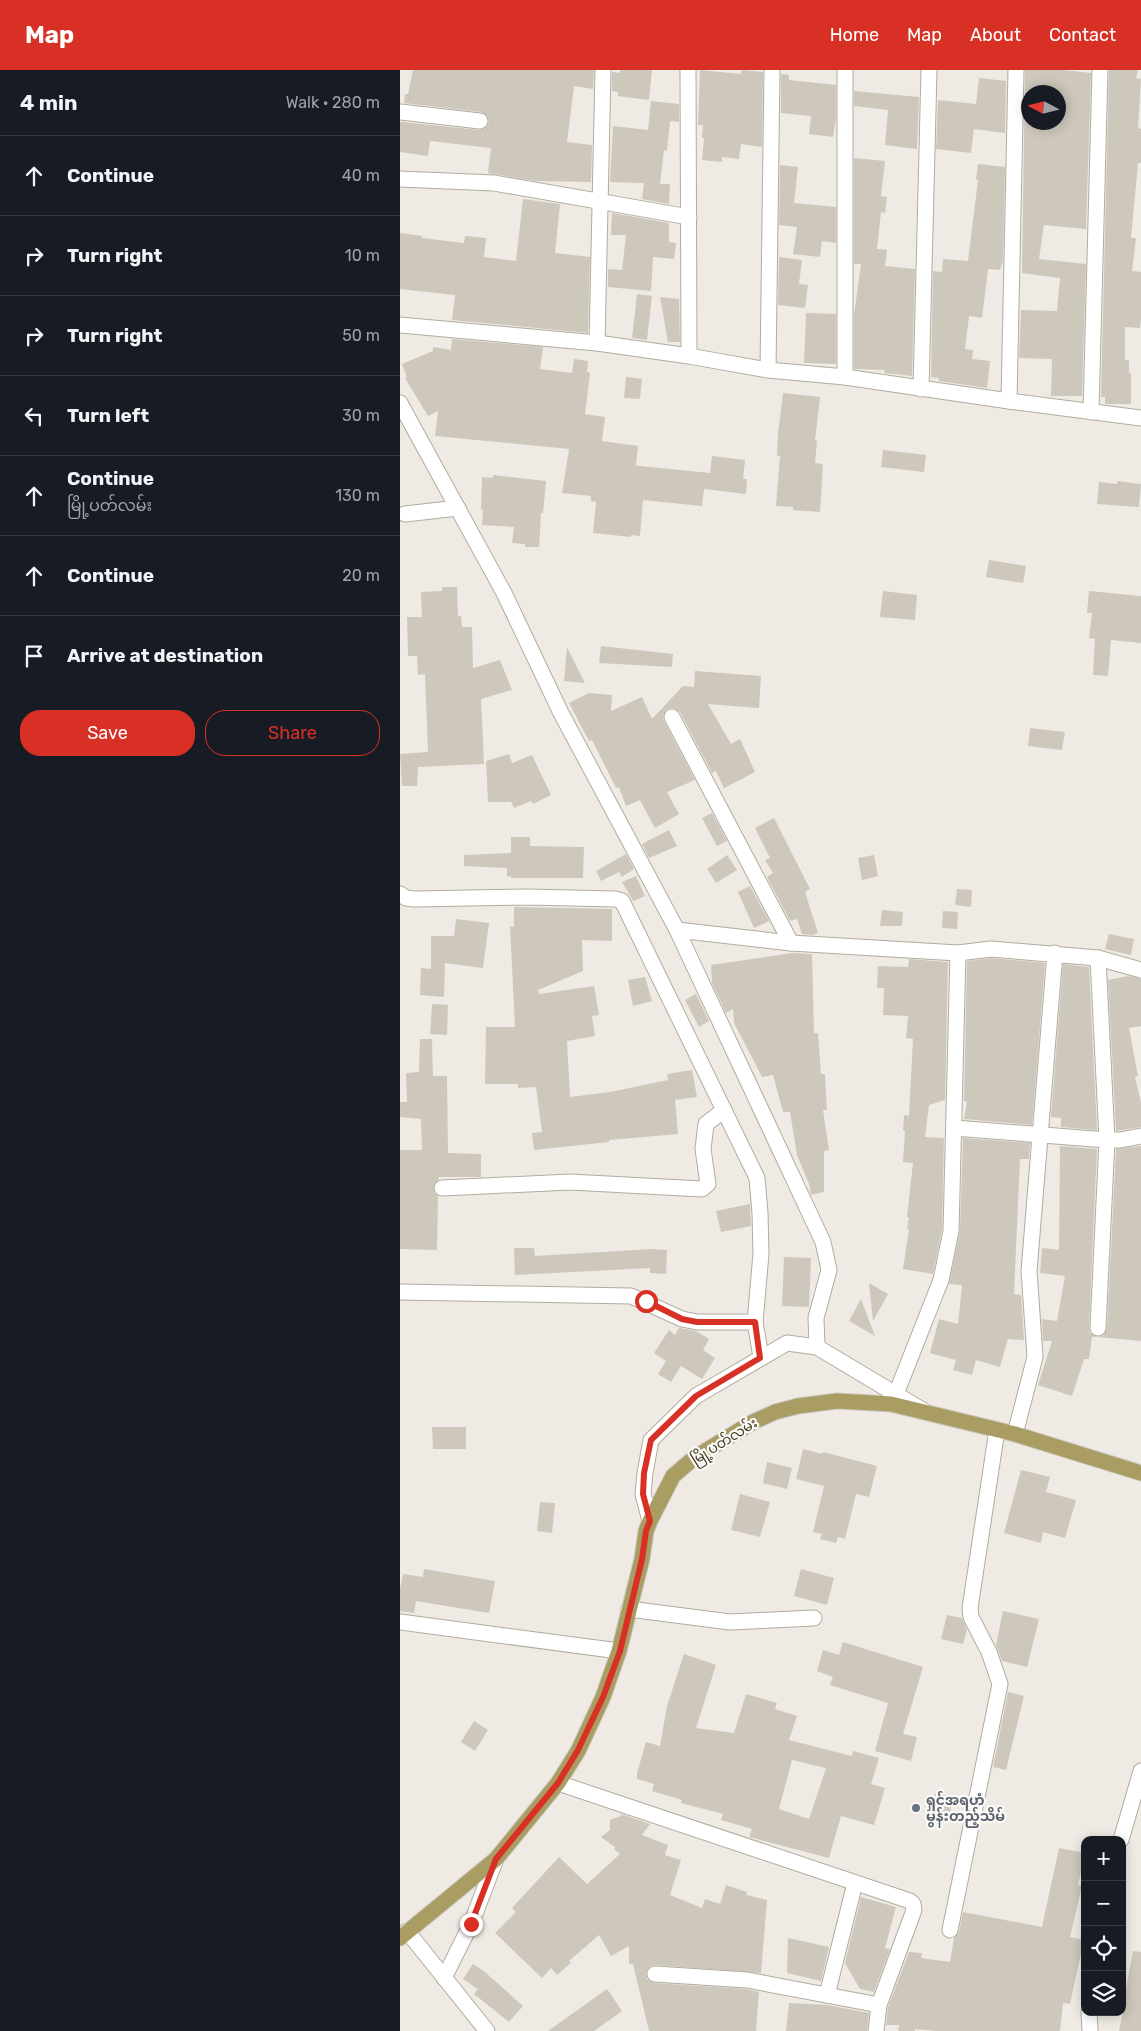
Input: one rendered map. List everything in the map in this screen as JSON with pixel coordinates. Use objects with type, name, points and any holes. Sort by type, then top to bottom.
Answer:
[{"type":"main road","name":"မြို့ပတ်လမ်း","points":[[404,1935],[496,1859],[558,1783],[578,1750],[603,1697],[620,1651],[642,1559],[646,1531],[650,1521],[673,1476],[694,1458],[753,1422],[775,1412],[798,1406],[837,1401],[891,1404],[928,1412],[1015,1434],[1141,1473]]},
{"type":"street","points":[[597,343],[603,70]]},
{"type":"street","points":[[688,70],[689,356]]},
{"type":"street","points":[[768,370],[772,70]]},
{"type":"street","points":[[845,70],[845,377]]},
{"type":"street","points":[[921,389],[929,70]]},
{"type":"street","points":[[1009,401],[1016,70]]},
{"type":"street","points":[[1091,412],[1100,70]]},
{"type":"street","points":[[400,112],[480,121]]},
{"type":"street","points":[[400,179],[494,184],[689,217]]},
{"type":"street","points":[[400,325],[597,343],[689,356],[768,370],[845,377],[1141,418]]},
{"type":"street","points":[[400,403],[504,593],[561,713],[677,930],[823,1242],[829,1270],[816,1318],[816,1347]]},
{"type":"street","points":[[405,514],[458,508]]},
{"type":"street","points":[[672,716],[791,943]]},
{"type":"street","points":[[400,894],[406,898],[414,899],[527,897],[615,899],[622,901],[757,1178],[761,1254],[755,1322],[760,1358]]},
{"type":"street","points":[[677,930],[791,943],[958,953],[991,949],[1055,953],[1098,958],[1141,970]]},
{"type":"street","points":[[896,1394],[941,1280],[951,1231],[958,953]]},
{"type":"street","points":[[1015,1434],[1034,1357],[1029,1271],[1055,953]]},
{"type":"street","points":[[1098,958],[1107,1140],[1098,1328]]},
{"type":"street","points":[[442,1188],[570,1182],[702,1189],[708,1184],[703,1149],[706,1124],[724,1110]]},
{"type":"street","points":[[954,1128],[1041,1133],[1107,1140],[1120,1140],[1141,1136]]},
{"type":"street","points":[[400,1292],[631,1296],[682,1319],[697,1322],[755,1322]]},
{"type":"street","points":[[650,1521],[643,1494],[644,1473],[651,1440],[696,1396],[787,1343],[816,1347],[928,1412]]},
{"type":"street","points":[[950,1930],[1000,1684],[989,1652],[972,1617],[970,1608],[997,1430]]},
{"type":"street","points":[[629,1609],[730,1622],[814,1618]]},
{"type":"street","points":[[400,1622],[620,1651]]},
{"type":"street","points":[[1122,1836],[1141,1772]]},
{"type":"street","points":[[558,1783],[910,1900],[914,1910],[879,2004],[876,2031]]},
{"type":"street","points":[[444,1978],[471,1924],[496,1859]]},
{"type":"street","points":[[827,1995],[855,1882]]},
{"type":"street","points":[[404,1935],[444,1978],[487,2031]]},
{"type":"street","points":[[655,1974],[746,1980],[879,2004]]},
{"type":"street","points":[[1089,2016],[1090,2031]]},
{"type":"building","points":[[413,70],[594,70],[593,89],[574,86],[567,142],[592,145],[591,182],[535,181],[488,173],[491,148],[430,141],[428,156],[400,152],[400,122],[479,130],[484,129],[489,123],[488,117],[481,112],[404,103]]},
{"type":"building","points":[[620,70],[652,70],[649,100],[618,96],[618,92],[612,91],[612,72],[620,73]]},
{"type":"building","points":[[700,70],[741,74],[742,70],[763,72],[762,147],[741,144],[739,159],[722,157],[722,162],[702,160],[703,125],[698,125]]},
{"type":"building","points":[[1025,70],[1063,70],[1091,73],[1086,229],[1044,225],[1039,259],[1086,264],[1082,396],[1051,396],[1052,359],[1019,358],[1021,310],[1057,311],[1060,278],[1022,273],[1024,130],[1066,130],[1066,85],[1025,85]]},
{"type":"building","points":[[1109,70],[1138,70],[1136,78],[1141,79],[1138,128],[1141,129],[1141,163],[1138,163],[1131,238],[1136,238],[1132,271],[1141,272],[1141,318],[1140,328],[1125,327],[1125,360],[1129,360],[1129,373],[1131,373],[1131,404],[1105,404],[1105,397],[1101,397]]},
{"type":"building","points":[[781,74],[789,75],[789,80],[836,85],[836,119],[833,137],[809,134],[811,116],[781,113]]},
{"type":"building","points":[[979,78],[1006,81],[1005,133],[974,129],[971,153],[936,149],[938,100],[976,104]]},
{"type":"building","points":[[854,91],[919,97],[917,149],[885,145],[888,110],[854,106]]},
{"type":"building","points":[[651,101],[679,104],[679,122],[670,121],[667,151],[664,150],[660,184],[670,184],[669,204],[642,199],[644,183],[610,182],[613,126],[648,130]]},
{"type":"building","points":[[854,158],[885,161],[881,196],[887,197],[885,213],[881,212],[877,249],[887,250],[885,266],[915,269],[912,376],[884,373],[885,370],[854,369],[854,315],[861,264],[854,264]]},
{"type":"building","points":[[978,164],[1005,167],[1003,261],[1000,270],[988,269],[982,318],[969,316],[965,349],[973,350],[972,359],[990,361],[987,388],[939,381],[939,378],[931,377],[933,271],[942,272],[943,259],[968,261],[978,180],[976,179]]},
{"type":"building","points":[[780,165],[798,167],[794,203],[836,207],[836,243],[822,241],[820,257],[793,254],[797,227],[779,225]]},
{"type":"building","points":[[523,199],[560,204],[555,253],[590,257],[588,333],[452,320],[455,295],[400,289],[400,233],[422,236],[422,238],[464,243],[465,236],[486,238],[484,257],[516,261]]},
{"type":"building","points":[[612,213],[669,223],[669,242],[676,243],[674,259],[653,257],[651,291],[608,287],[608,269],[622,270],[626,235],[611,235]]},
{"type":"building","points":[[779,257],[802,260],[799,284],[808,285],[805,308],[778,305]]},
{"type":"building","points":[[637,294],[652,296],[647,340],[632,338]]},
{"type":"building","points":[[660,297],[679,299],[680,342],[668,342]]},
{"type":"building","points":[[806,313],[836,314],[836,364],[804,363]]},
{"type":"building","points":[[452,339],[543,347],[540,369],[572,373],[574,359],[588,361],[587,372],[590,373],[585,414],[605,417],[602,441],[638,446],[636,465],[640,466],[710,473],[712,456],[745,460],[743,479],[747,479],[746,494],[704,489],[702,506],[643,500],[640,536],[631,535],[631,537],[593,533],[596,502],[591,501],[591,496],[562,493],[569,449],[435,436],[438,411],[428,416],[405,378],[407,377],[402,364],[433,351],[433,347],[451,350]]},
{"type":"building","points":[[626,377],[642,379],[640,399],[624,398]]},
{"type":"building","points":[[783,393],[820,397],[815,440],[817,441],[815,463],[823,464],[820,512],[793,510],[793,507],[776,506],[780,456],[777,456],[778,434]]},
{"type":"building","points":[[883,450],[926,455],[924,472],[881,467]]},
{"type":"building","points":[[493,475],[546,481],[543,513],[541,513],[539,547],[525,547],[525,544],[512,543],[514,527],[482,525],[482,477],[493,478]]},
{"type":"building","points":[[1117,481],[1141,484],[1139,507],[1097,504],[1099,482],[1117,484]]},
{"type":"building","points":[[989,560],[1026,566],[1023,583],[986,577]]},
{"type":"building","points":[[442,587],[457,587],[458,616],[461,616],[462,627],[472,627],[473,668],[500,660],[512,690],[481,699],[484,764],[418,767],[417,786],[402,786],[400,754],[428,752],[425,674],[418,675],[417,656],[408,656],[407,617],[422,617],[421,592],[442,591]]},
{"type":"building","points":[[883,591],[917,595],[915,620],[880,617]]},
{"type":"building","points":[[1089,591],[1141,596],[1141,643],[1111,640],[1108,676],[1093,675],[1095,639],[1089,638],[1092,613],[1087,613]]},
{"type":"building","points":[[601,646],[673,654],[672,667],[599,663]]},
{"type":"building","points":[[567,647],[585,683],[564,681]]},
{"type":"building","points":[[695,671],[761,676],[759,708],[708,704],[731,744],[740,739],[755,772],[724,788],[716,771],[712,773],[680,712],[673,708],[667,709],[663,716],[664,721],[695,780],[667,792],[679,814],[655,828],[640,800],[626,806],[619,787],[616,788],[592,740],[589,741],[569,703],[589,693],[612,695],[611,711],[642,697],[652,719],[683,686],[694,687]]},
{"type":"building","points":[[1030,728],[1065,732],[1062,750],[1028,746]]},
{"type":"building","points":[[509,754],[512,763],[532,755],[551,795],[533,804],[531,801],[514,808],[511,802],[488,802],[486,761]]},
{"type":"building","points":[[712,813],[727,841],[717,846],[702,818]]},
{"type":"building","points":[[774,818],[810,889],[805,892],[818,933],[813,935],[802,934],[797,919],[790,921],[767,877],[773,873],[765,860],[770,858],[755,828]]},
{"type":"building","points":[[669,830],[677,846],[649,858],[642,844]]},
{"type":"building","points":[[511,837],[530,837],[530,846],[584,847],[583,878],[511,878],[511,876],[507,877],[507,868],[464,866],[464,855],[511,853]]},
{"type":"building","points":[[626,854],[634,869],[622,877],[619,872],[601,881],[596,871]]},
{"type":"building","points":[[727,855],[737,870],[716,883],[707,869]]},
{"type":"building","points":[[874,855],[878,876],[862,880],[858,858]]},
{"type":"building","points":[[636,876],[645,896],[633,901],[622,882]]},
{"type":"building","points":[[750,886],[769,921],[754,928],[738,892]]},
{"type":"building","points":[[957,889],[972,890],[971,907],[955,905]]},
{"type":"building","points":[[514,907],[612,909],[612,941],[582,940],[583,971],[538,990],[539,994],[594,986],[599,1015],[592,1016],[595,1036],[567,1041],[570,1097],[610,1092],[668,1080],[667,1074],[692,1070],[697,1097],[675,1100],[678,1134],[609,1140],[609,1142],[534,1150],[532,1133],[542,1132],[536,1087],[518,1088],[518,1084],[485,1084],[486,1027],[515,1027],[510,926],[514,927]]},
{"type":"building","points":[[882,910],[903,912],[902,926],[880,926]]},
{"type":"building","points":[[943,911],[958,912],[957,929],[942,928]]},
{"type":"building","points":[[456,919],[489,923],[483,968],[445,963],[444,997],[420,995],[421,968],[431,969],[431,936],[454,936]]},
{"type":"building","points":[[1109,934],[1134,939],[1131,955],[1105,949]]},
{"type":"building","points":[[792,953],[812,954],[814,1033],[818,1033],[821,1074],[825,1074],[827,1110],[823,1110],[829,1150],[824,1151],[824,1192],[811,1195],[809,1184],[797,1155],[790,1112],[783,1112],[773,1075],[762,1077],[734,1023],[733,1009],[726,1013],[712,983],[711,965]]},
{"type":"building","points":[[991,958],[1045,963],[1032,1125],[964,1119],[967,1101],[964,1101],[967,961]]},
{"type":"building","points":[[909,959],[948,962],[945,1100],[929,1105],[925,1137],[944,1138],[942,1230],[933,1274],[903,1269],[909,1229],[907,1229],[909,1217],[907,1217],[913,1163],[903,1162],[905,1131],[903,1130],[904,1115],[909,1116],[913,1039],[906,1038],[908,1016],[883,1015],[884,988],[877,988],[878,966],[908,967]]},
{"type":"building","points":[[1063,964],[1089,967],[1097,1130],[1061,1127],[1061,1118],[1051,1117]]},
{"type":"building","points":[[1128,976],[1141,979],[1141,1026],[1129,1028],[1138,1076],[1135,1077],[1141,1103],[1141,1127],[1116,1131],[1108,980]]},
{"type":"building","points":[[645,977],[652,1001],[633,1006],[628,980]]},
{"type":"building","points":[[696,994],[709,1021],[699,1027],[685,1000]]},
{"type":"building","points":[[432,1004],[448,1005],[447,1035],[430,1034]]},
{"type":"building","points":[[420,1039],[432,1039],[433,1076],[447,1076],[448,1153],[481,1154],[481,1177],[439,1177],[434,1184],[434,1193],[438,1196],[437,1250],[400,1249],[400,1150],[422,1150],[421,1119],[400,1117],[400,1102],[407,1102],[406,1073],[419,1072]]},
{"type":"building","points":[[963,1138],[1030,1143],[1029,1159],[1020,1159],[1014,1294],[1021,1295],[1024,1340],[1008,1339],[1000,1367],[976,1360],[972,1375],[953,1370],[956,1360],[930,1353],[939,1319],[958,1324],[962,1285],[949,1284],[960,1231]]},
{"type":"building","points":[[1060,1146],[1097,1149],[1089,1328],[1090,1333],[1097,1337],[1092,1337],[1089,1359],[1084,1359],[1072,1396],[1038,1385],[1052,1341],[1043,1341],[1042,1319],[1057,1321],[1065,1276],[1040,1273],[1042,1248],[1059,1250]]},
{"type":"building","points":[[1141,1146],[1141,1341],[1097,1337],[1103,1336],[1107,1328],[1116,1149]]},
{"type":"building","points":[[750,1204],[751,1226],[721,1232],[716,1211]]},
{"type":"building","points":[[514,1248],[534,1248],[535,1256],[651,1249],[667,1250],[666,1274],[650,1273],[650,1268],[515,1275]]},
{"type":"building","points":[[784,1257],[811,1258],[809,1307],[782,1306]]},
{"type":"building","points":[[869,1283],[888,1294],[873,1321]]},
{"type":"building","points":[[861,1299],[875,1336],[849,1321]]},
{"type":"building","points":[[679,1328],[696,1331],[709,1339],[703,1350],[715,1358],[702,1379],[681,1366],[671,1382],[658,1374],[666,1361],[654,1353],[669,1330],[675,1335]]},
{"type":"building","points":[[432,1427],[466,1427],[466,1449],[433,1449]]},
{"type":"building","points":[[803,1449],[822,1454],[823,1452],[877,1466],[869,1497],[856,1494],[845,1539],[838,1537],[836,1543],[820,1539],[822,1534],[813,1532],[824,1486],[796,1479]]},
{"type":"building","points":[[767,1462],[792,1468],[787,1489],[763,1483]]},
{"type":"building","points":[[1021,1470],[1050,1477],[1046,1492],[1076,1500],[1065,1538],[1043,1532],[1041,1543],[1004,1533]]},
{"type":"building","points":[[740,1494],[770,1502],[760,1537],[731,1530]]},
{"type":"building","points":[[540,1502],[555,1503],[552,1533],[537,1531]]},
{"type":"building","points":[[424,1569],[495,1581],[489,1613],[416,1601],[414,1613],[400,1611],[400,1589],[403,1574],[423,1577]]},
{"type":"building","points":[[801,1569],[834,1578],[827,1605],[794,1596]]},
{"type":"building","points":[[1003,1611],[1039,1619],[1027,1667],[1002,1661],[996,1645]]},
{"type":"building","points":[[947,1615],[962,1618],[967,1630],[963,1644],[941,1639]]},
{"type":"building","points":[[843,1642],[923,1667],[903,1734],[917,1737],[911,1761],[875,1751],[888,1703],[830,1685],[833,1677],[817,1671],[823,1650],[839,1655]]},
{"type":"building","points":[[684,1654],[716,1665],[696,1728],[734,1733],[746,1694],[777,1703],[775,1709],[797,1716],[789,1740],[852,1756],[853,1751],[879,1758],[871,1784],[885,1788],[874,1825],[841,1816],[829,1858],[749,1837],[752,1829],[721,1820],[723,1814],[681,1803],[682,1800],[652,1791],[654,1784],[637,1779],[637,1773],[646,1742],[660,1746],[667,1706]],"holes":[[[792,1760],[826,1768],[809,1819],[779,1809]]]},
{"type":"building","points":[[1008,1692],[1024,1696],[1006,1770],[993,1767]]},
{"type":"building","points":[[474,1721],[488,1730],[475,1751],[461,1742]]},
{"type":"building","points":[[935,1793],[953,1797],[949,1817],[931,1813]]},
{"type":"building","points":[[621,1814],[650,1824],[642,1835],[668,1845],[665,1855],[681,1860],[670,1895],[702,1908],[705,1899],[720,1904],[726,1885],[747,1892],[746,1895],[767,1900],[761,1973],[656,1965],[650,1966],[646,1973],[647,1979],[654,1983],[746,1989],[759,1992],[756,2031],[649,2031],[633,1964],[629,1964],[629,1946],[611,1956],[599,1935],[569,1961],[571,1963],[557,1975],[551,1968],[542,1978],[495,1933],[516,1912],[512,1908],[559,1857],[587,1884],[620,1854],[614,1849],[615,1847],[601,1837],[610,1830],[610,1820],[621,1816]]},
{"type":"building","points":[[1059,1848],[1081,1852],[1081,1871],[1078,1885],[1081,1886],[1081,1890],[1070,1937],[1081,1939],[1081,1954],[1070,2004],[1063,2003],[1060,2031],[936,2031],[915,2029],[915,2031],[898,2031],[899,2025],[886,2025],[888,2007],[909,1952],[922,1953],[921,1958],[950,1962],[954,1938],[959,1932],[963,1912],[1042,1927]]},
{"type":"building","points":[[861,1897],[896,1907],[885,1948],[890,1949],[874,1992],[860,1989],[845,1963]]},
{"type":"building","points":[[788,1938],[829,1947],[821,1981],[787,1973]]},
{"type":"building","points":[[1133,1951],[1141,1952],[1141,2031],[1119,2031],[1122,2016],[1126,2016],[1126,1988]]},
{"type":"building","points":[[473,1964],[485,1972],[523,2006],[509,2022],[474,1994],[478,1989],[463,1979]]},
{"type":"building","points":[[607,1989],[622,2011],[594,2031],[548,2031]]},
{"type":"building","points":[[789,2003],[827,2005],[869,2013],[867,2031],[786,2031]]},
{"type":"place","name":"ရှင်အရဟံ မွန်းတည့်သိမ်","points":[[916,1808]]},
{"type":"route","points":[[471,1924],[496,1859],[558,1783],[578,1750],[603,1697],[620,1651],[642,1559],[646,1531],[650,1521],[643,1494],[644,1473],[651,1440],[696,1396],[760,1358],[755,1322],[697,1322],[682,1319],[646,1301]]}]
